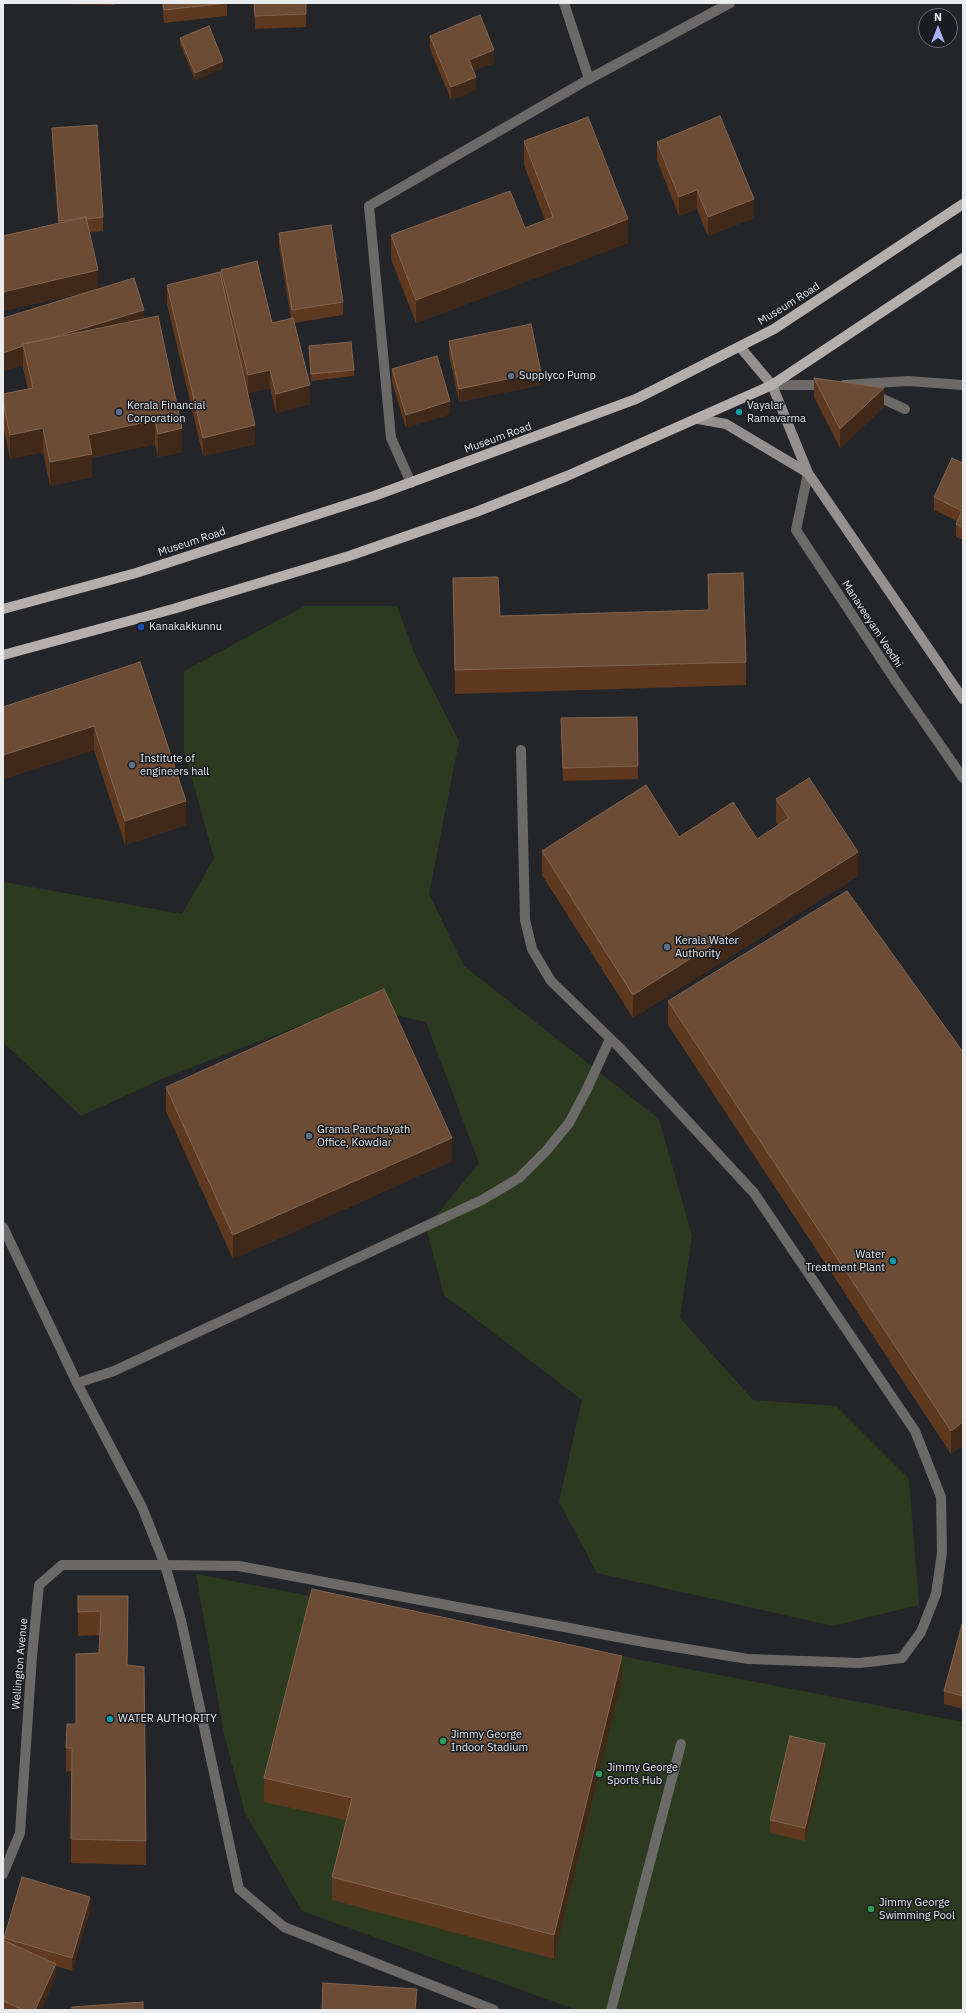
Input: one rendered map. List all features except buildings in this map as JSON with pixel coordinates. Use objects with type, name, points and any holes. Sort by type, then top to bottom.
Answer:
[{"type":"main road","name":"Museum Road","points":[[3,609],[136,573],[411,483],[636,399],[774,329],[963,204]]},
{"type":"main road","points":[[3,655],[173,609],[349,556],[476,512],[568,476],[772,385],[963,258]]},
{"type":"main road","points":[[740,347],[772,385],[808,473],[963,699]]},
{"type":"main road","points":[[698,419],[726,424],[808,473]]},
{"type":"street","points":[[564,3],[590,79]]},
{"type":"street","points":[[411,483],[390,438],[368,206],[590,79],[730,3]]},
{"type":"street","points":[[772,385],[852,385],[908,381],[963,386]]},
{"type":"street","points":[[852,385],[905,409]]},
{"type":"street","name":"Manaveeyam Veedhi","points":[[808,473],[796,530],[895,680],[963,778]]},
{"type":"street","name":"Wellington Avenue","points":[[3,1874],[20,1833],[32,1656],[39,1585],[62,1565],[239,1566],[644,1642],[748,1659],[860,1663],[902,1658],[921,1632],[936,1594],[942,1553],[941,1497],[915,1431],[754,1193],[610,1039],[551,981],[532,949],[525,920],[521,750]]},
{"type":"street","points":[[77,1383],[114,1370],[482,1200],[519,1178],[546,1151],[569,1123],[586,1091],[610,1039]]},
{"type":"street","points":[[3,1227],[77,1383],[142,1507],[165,1565],[181,1620],[239,1890],[284,1927],[494,2010]]},
{"type":"street","points":[[611,2010],[681,1744]]},
{"type":"green space","points":[[305,606],[397,606],[414,653],[459,741],[429,894],[464,966],[659,1119],[692,1236],[680,1318],[753,1400],[836,1406],[909,1479],[919,1605],[833,1626],[597,1573],[559,1502],[582,1400],[444,1295],[426,1228],[479,1163],[426,1022],[353,1005],[164,1078],[81,1116],[3,1042],[3,882],[182,914],[214,858],[184,750],[184,671]]},
{"type":"green space","name":"Jimmy George Sports Hub","points":[[196,1574],[963,1722],[963,2010],[577,2010],[302,1911],[245,1813],[224,1734]]},
{"type":"place","name":"Supplyco Pump","points":[[511,376]]},
{"type":"place","name":"Kerala Financial Corporation","points":[[119,412]]},
{"type":"place","name":"Vayalar Ramavarma","points":[[739,412]]},
{"type":"place","name":"Kanakakkunnu","points":[[141,627]]},
{"type":"place","name":"Institute of engineers hall","points":[[132,765]]},
{"type":"place","name":"Kerala Water Authority","points":[[667,947]]},
{"type":"place","name":"Grama Panchayath Office, Kowdiar","points":[[309,1136]]},
{"type":"place","name":"Water Treatment Plant","points":[[893,1261]]},
{"type":"place","name":"WATER AUTHORITY","points":[[110,1719]]},
{"type":"place","name":"Jimmy George Indoor Stadium","points":[[443,1741]]},
{"type":"place","name":"Jimmy George Sports Hub","points":[[599,1774]]},
{"type":"place","name":"Jimmy George Swimming Pool","points":[[871,1909]]}]
